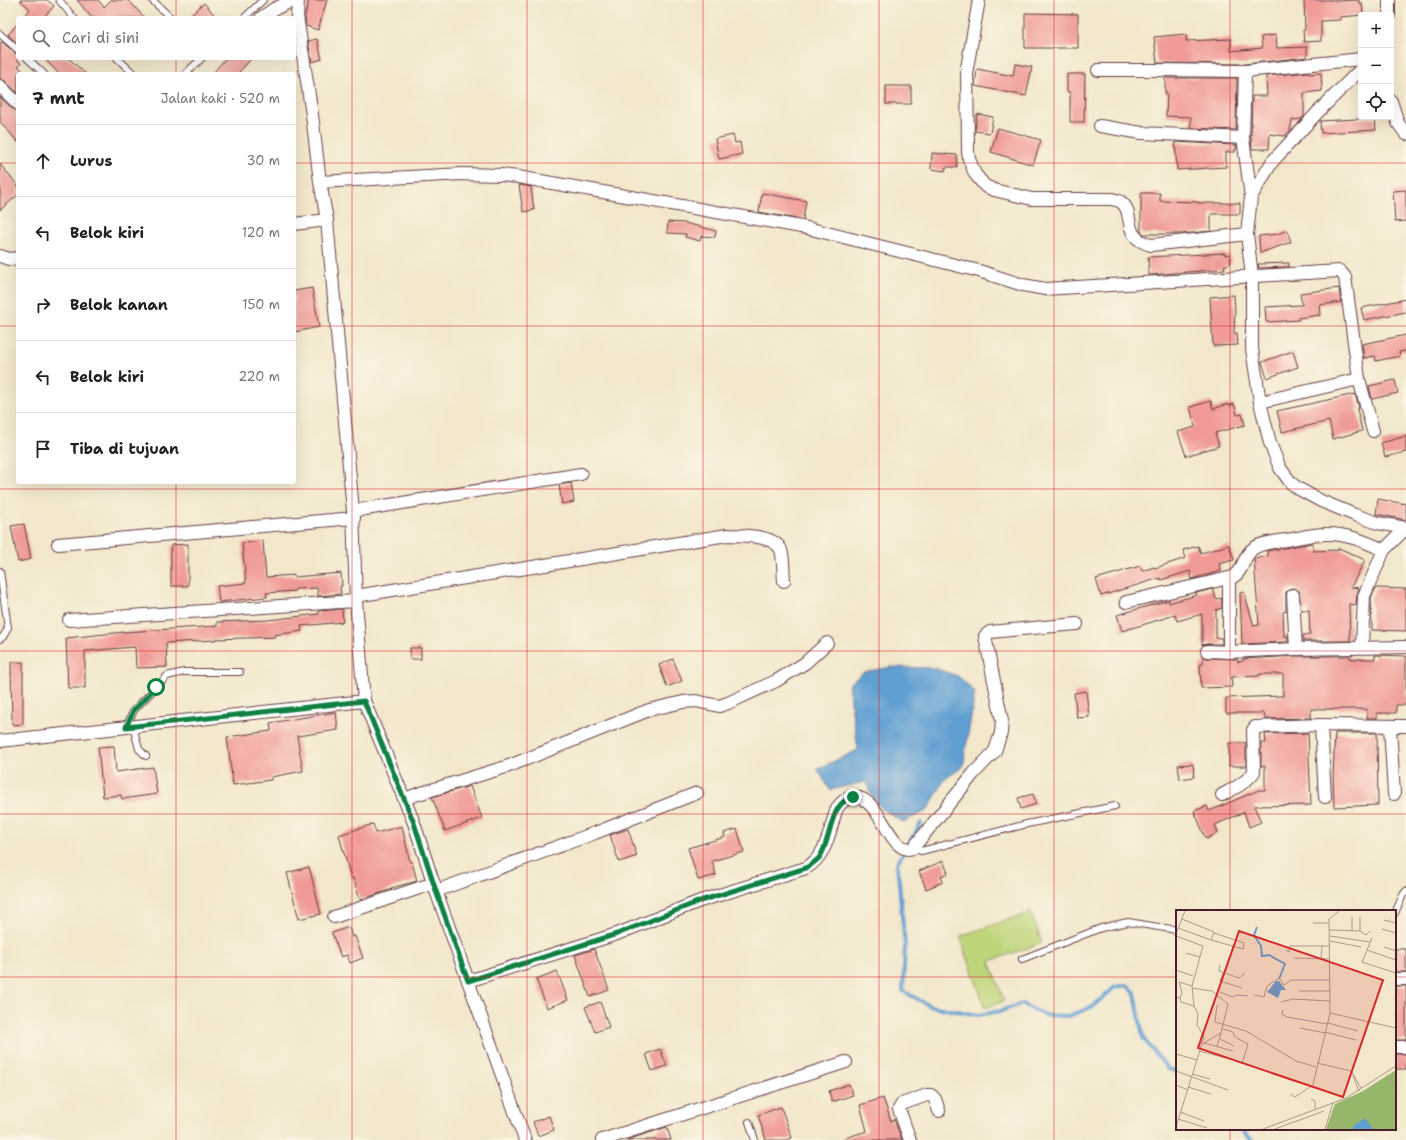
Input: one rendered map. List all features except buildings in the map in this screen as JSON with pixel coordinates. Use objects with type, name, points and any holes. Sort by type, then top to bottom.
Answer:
[{"type":"street","points":[[264,16],[294,0]]},
{"type":"street","points":[[298,0],[297,16],[320,182],[327,220],[353,514],[356,599],[364,701],[414,823],[524,1140]]},
{"type":"street","points":[[979,0],[967,68],[968,151],[972,168],[979,180],[985,186],[994,190],[1032,199],[1112,199],[1119,201],[1125,207],[1134,235],[1142,243],[1151,245],[1247,234]]},
{"type":"street","points":[[1389,0],[1389,12]]},
{"type":"street","points":[[1098,70],[1245,71],[1358,59]]},
{"type":"street","points":[[1245,71],[1244,138],[1251,196],[1247,234],[1252,276],[1252,349],[1260,402],[1270,443],[1280,468],[1291,483],[1303,492],[1355,515],[1378,523],[1406,528]]},
{"type":"street","points":[[1251,196],[1272,162],[1317,113],[1358,72]]},
{"type":"street","points":[[0,86],[16,102]]},
{"type":"street","points":[[1394,110],[1398,123],[1406,134]]},
{"type":"street","points":[[1100,126],[1142,133],[1244,138]]},
{"type":"street","points":[[320,182],[462,174],[518,177],[808,228],[979,271],[1023,285],[1045,289],[1340,271],[1345,277],[1359,379],[1373,431]]},
{"type":"street","points":[[296,224],[327,220]]},
{"type":"street","points":[[0,256],[9,259],[16,258]]},
{"type":"street","points":[[1260,402],[1359,379]]},
{"type":"street","points":[[58,544],[353,514],[581,474]]},
{"type":"street","points":[[1362,647],[1364,596],[1384,550],[1406,528]]},
{"type":"street","points":[[69,620],[356,599],[727,534],[768,539],[778,544],[782,552],[784,581]]},
{"type":"street","points":[[1126,602],[1229,578],[1237,574],[1248,553],[1252,549],[1264,544],[1326,534],[1340,535],[1384,550]]},
{"type":"street","points":[[1229,578],[1229,652]]},
{"type":"street","points":[[1293,595],[1296,649]]},
{"type":"street","points":[[468,981],[617,934],[700,901],[806,868],[819,858],[837,808],[848,798],[859,798],[872,806],[895,842],[907,848],[915,847],[974,773],[995,751],[1001,733],[1002,722],[986,636],[987,634],[990,632],[1077,624]]},
{"type":"street","points":[[405,799],[509,766],[649,710],[668,704],[696,701],[719,706],[728,703],[776,681],[805,663],[827,643]]},
{"type":"street","points":[[1208,651],[1229,652],[1362,647],[1406,648]]},
{"type":"street","points":[[0,741],[364,701]]},
{"type":"street","points":[[1321,725],[1325,797]]},
{"type":"street","points":[[1222,795],[1251,777],[1254,772],[1253,730],[1255,727],[1321,725],[1406,726]]},
{"type":"street","points":[[1390,726],[1394,794]]},
{"type":"street","points":[[334,917],[435,887],[595,833],[697,793]]},
{"type":"street","points":[[602,1140],[846,1062]]},
{"type":"street","points":[[910,1140],[900,1111],[902,1104],[931,1095],[935,1099],[939,1111]]},
{"type":"lane","points":[[59,0],[72,16]]},
{"type":"lane","points":[[152,0],[169,16]]},
{"type":"lane","points":[[246,16],[263,0]]},
{"type":"lane","points":[[0,34],[16,48]]},
{"type":"lane","points":[[29,60],[42,72]]},
{"type":"lane","points":[[119,60],[132,72]]},
{"type":"lane","points":[[187,72],[200,60]]},
{"type":"lane","points":[[0,571],[1,597],[8,628],[3,637],[0,639]]},
{"type":"lane","points":[[146,756],[139,749],[134,730],[129,727],[134,710],[167,676],[184,672],[240,672]]},
{"type":"lane","points":[[907,848],[921,851],[1027,824],[1115,806]]},
{"type":"lane","points":[[1396,911],[1403,894],[1406,891]]},
{"type":"lane","points":[[1022,959],[1101,928],[1128,922],[1176,930]]},
{"type":"lane","points":[[749,1122],[755,1140]]},
{"type":"green space","points":[[1031,912],[1042,943],[990,961],[1004,1001],[985,1008],[960,936]]},
{"type":"water","points":[[891,667],[934,668],[958,676],[975,692],[963,767],[945,779],[927,811],[903,822],[882,809],[870,793],[866,782],[830,790],[817,769],[858,750],[848,685],[864,672]]},
{"type":"waterway","points":[[921,823],[897,863],[905,945],[903,991],[930,1006],[978,1015],[1000,1011],[1022,1004],[1045,1015],[1068,1016],[1092,1007],[1115,987],[1127,985],[1135,993],[1143,1038],[1168,1069],[1176,1072]]},
{"type":"waterway","points":[[1242,1130],[1252,1140]]},
{"type":"route","points":[[156,687],[134,710],[126,727],[364,701],[414,823],[468,981],[617,934],[700,901],[806,868],[819,858],[837,808],[843,801],[853,797]]}]
